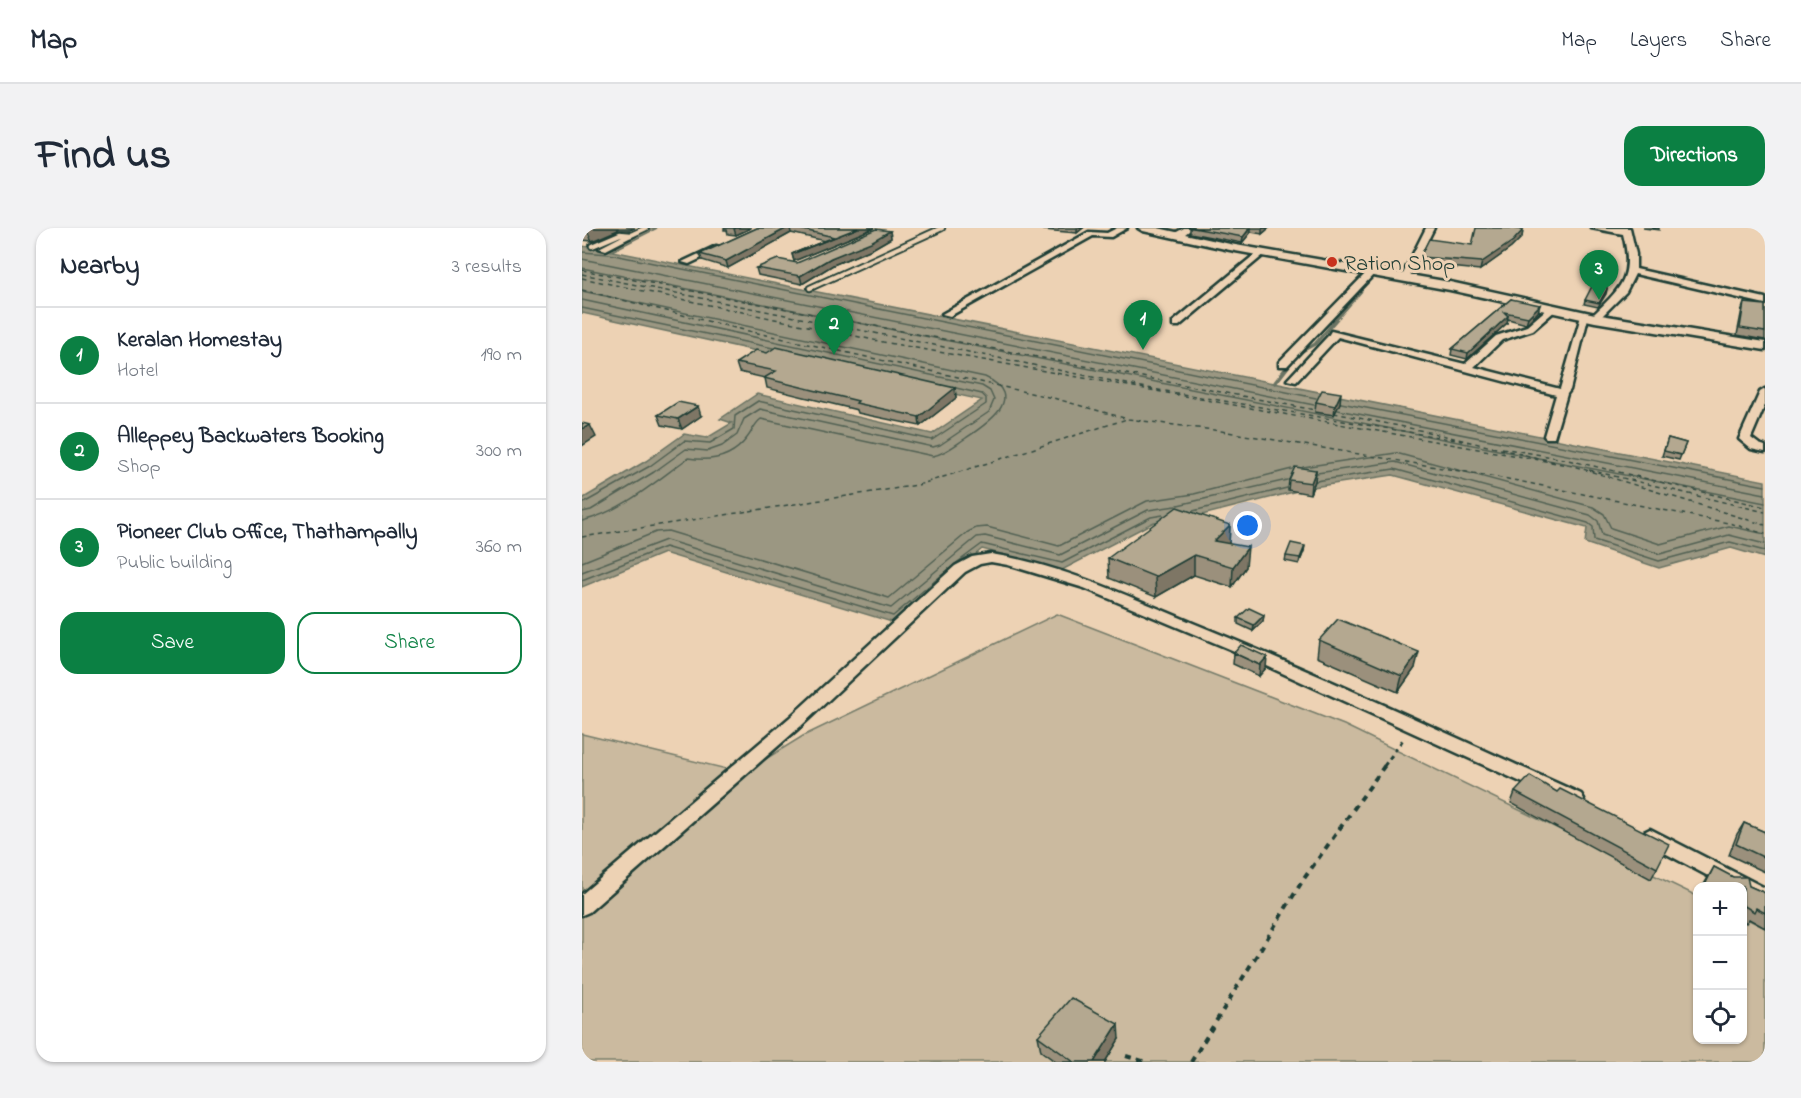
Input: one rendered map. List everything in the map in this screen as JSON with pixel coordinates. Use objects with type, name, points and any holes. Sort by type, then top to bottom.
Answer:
[{"type":"main road","points":[[1143,228],[1262,253],[1405,278],[1590,317],[1765,346]]},
{"type":"street","points":[[947,314],[1092,234],[1108,235],[1123,228]]},
{"type":"street","points":[[1178,235],[1190,228]]},
{"type":"street","points":[[1405,278],[1430,228]]},
{"type":"street","points":[[1550,436],[1562,393],[1590,317],[1622,289],[1632,271],[1627,230],[1595,228]]},
{"type":"street","points":[[603,248],[632,235]]},
{"type":"street","points":[[686,262],[728,243]]},
{"type":"street","points":[[1176,324],[1262,253]]},
{"type":"street","points":[[1632,271],[1765,301]]},
{"type":"street","points":[[1284,364],[1372,272]]},
{"type":"street","points":[[1468,367],[1499,338],[1530,328],[1552,309]]},
{"type":"street","points":[[1292,380],[1333,337],[1334,333],[1562,393]]},
{"type":"street","points":[[1765,392],[1745,439],[1748,443],[1765,449]]},
{"type":"street","points":[[582,906],[795,722],[960,569],[976,560],[991,558],[1010,561],[1089,585],[1238,645],[1585,804]]},
{"type":"street","points":[[1638,831],[1765,897]]},
{"type":"lane","points":[[592,246],[620,234],[632,235],[646,228]]},
{"type":"lane","points":[[810,288],[942,228]]},
{"type":"path","points":[[1191,1062],[1302,880],[1414,724]]},
{"type":"path","points":[[1126,1056],[1146,1062]]},
{"type":"shaded area","points":[[1057,614],[1344,725],[1693,894],[1693,1044],[1747,1044],[1747,919],[1765,928],[1765,1062],[582,1062],[582,734],[743,773],[803,736]]},
{"type":"water","points":[[649,228],[657,228],[612,251],[1765,481],[1765,558],[1731,548],[1659,568],[1585,543],[1587,528],[1393,475],[1313,487],[1198,516],[1154,522],[1062,570],[982,549],[895,623],[664,553],[582,587],[582,499],[646,461],[684,434],[707,438],[732,423],[720,419],[757,394],[932,434],[982,400],[582,313],[582,246],[604,249]]},
{"type":"building","points":[[757,228],[787,228],[726,261],[700,254]]},
{"type":"building","points":[[795,228],[858,228],[792,254],[834,237]]},
{"type":"building","points":[[1193,228],[1250,228],[1243,237]]},
{"type":"building","points":[[1476,228],[1523,230],[1513,241],[1482,262],[1420,257],[1429,239],[1472,245]]},
{"type":"building","points":[[876,229],[890,231],[871,242],[831,258],[800,276],[756,268],[778,259],[797,263]]},
{"type":"building","points":[[1606,259],[1607,289],[1599,303],[1585,300]]},
{"type":"building","points":[[1511,299],[1540,305],[1528,317],[1504,312],[1508,316],[1468,353],[1452,349]]},
{"type":"building","points":[[1744,303],[1765,305],[1765,332],[1740,328]]},
{"type":"building","points":[[776,347],[955,388],[919,417],[764,378],[776,371],[736,363],[756,350],[767,353]]},
{"type":"building","points":[[1322,390],[1341,393],[1335,406],[1316,402]]},
{"type":"building","points":[[678,402],[698,406],[678,419],[658,415]]},
{"type":"building","points":[[582,423],[590,425],[582,429]]},
{"type":"building","points":[[1668,438],[1686,443],[1681,455],[1664,451]]},
{"type":"building","points":[[1295,467],[1316,470],[1311,483],[1289,480]]},
{"type":"building","points":[[1177,507],[1230,525],[1214,541],[1248,547],[1233,567],[1194,555],[1155,577],[1108,558]]},
{"type":"building","points":[[1291,543],[1305,546],[1300,558],[1286,556]]},
{"type":"building","points":[[1249,608],[1264,615],[1254,625],[1238,618]]},
{"type":"building","points":[[1338,619],[1419,652],[1402,676],[1319,640]]},
{"type":"building","points":[[1241,645],[1267,657],[1260,665],[1234,653]]},
{"type":"building","points":[[1530,776],[1557,792],[1560,789],[1669,844],[1657,868],[1515,792]]},
{"type":"building","points":[[1744,823],[1765,832],[1765,858],[1736,844]]},
{"type":"building","points":[[1714,867],[1733,877],[1747,877],[1749,886],[1765,893],[1765,913],[1756,908],[1754,912],[1747,908],[1747,882],[1706,882]]},
{"type":"building","points":[[1071,998],[1118,1024],[1094,1062],[1074,1062],[1038,1036]]},
{"type":"waterway","points":[[1290,363],[1297,354],[1315,344],[1361,291]]},
{"type":"waterway","points":[[1275,383],[1291,362]]},
{"type":"ferry route","points":[[582,270],[1315,410]]},
{"type":"ferry route","points":[[582,274],[1147,388],[1468,442]]},
{"type":"ferry route","points":[[582,278],[883,342],[1573,466],[1765,525]]},
{"type":"ferry route","points":[[582,290],[735,328],[1053,398],[1128,419],[1221,431],[1508,479],[1733,524],[1765,534]]},
{"type":"ferry route","points":[[1334,413],[1424,431],[1555,462]]},
{"type":"ferry route","points":[[582,537],[918,485],[1127,419]]},
{"type":"ferry route","points":[[1502,448],[1564,459],[1765,507]]},
{"type":"ferry route","points":[[1589,470],[1765,512]]},
{"type":"place","name":"Ration Shop","points":[[1332,262]]},
{"type":"place","name":"Pioneer Club Office, Thathampally","points":[[1599,300]]},
{"type":"place","name":"Keralan Homestay","points":[[1143,350]]},
{"type":"place","name":"Alleppey Backwaters Booking","points":[[834,355]]}]
